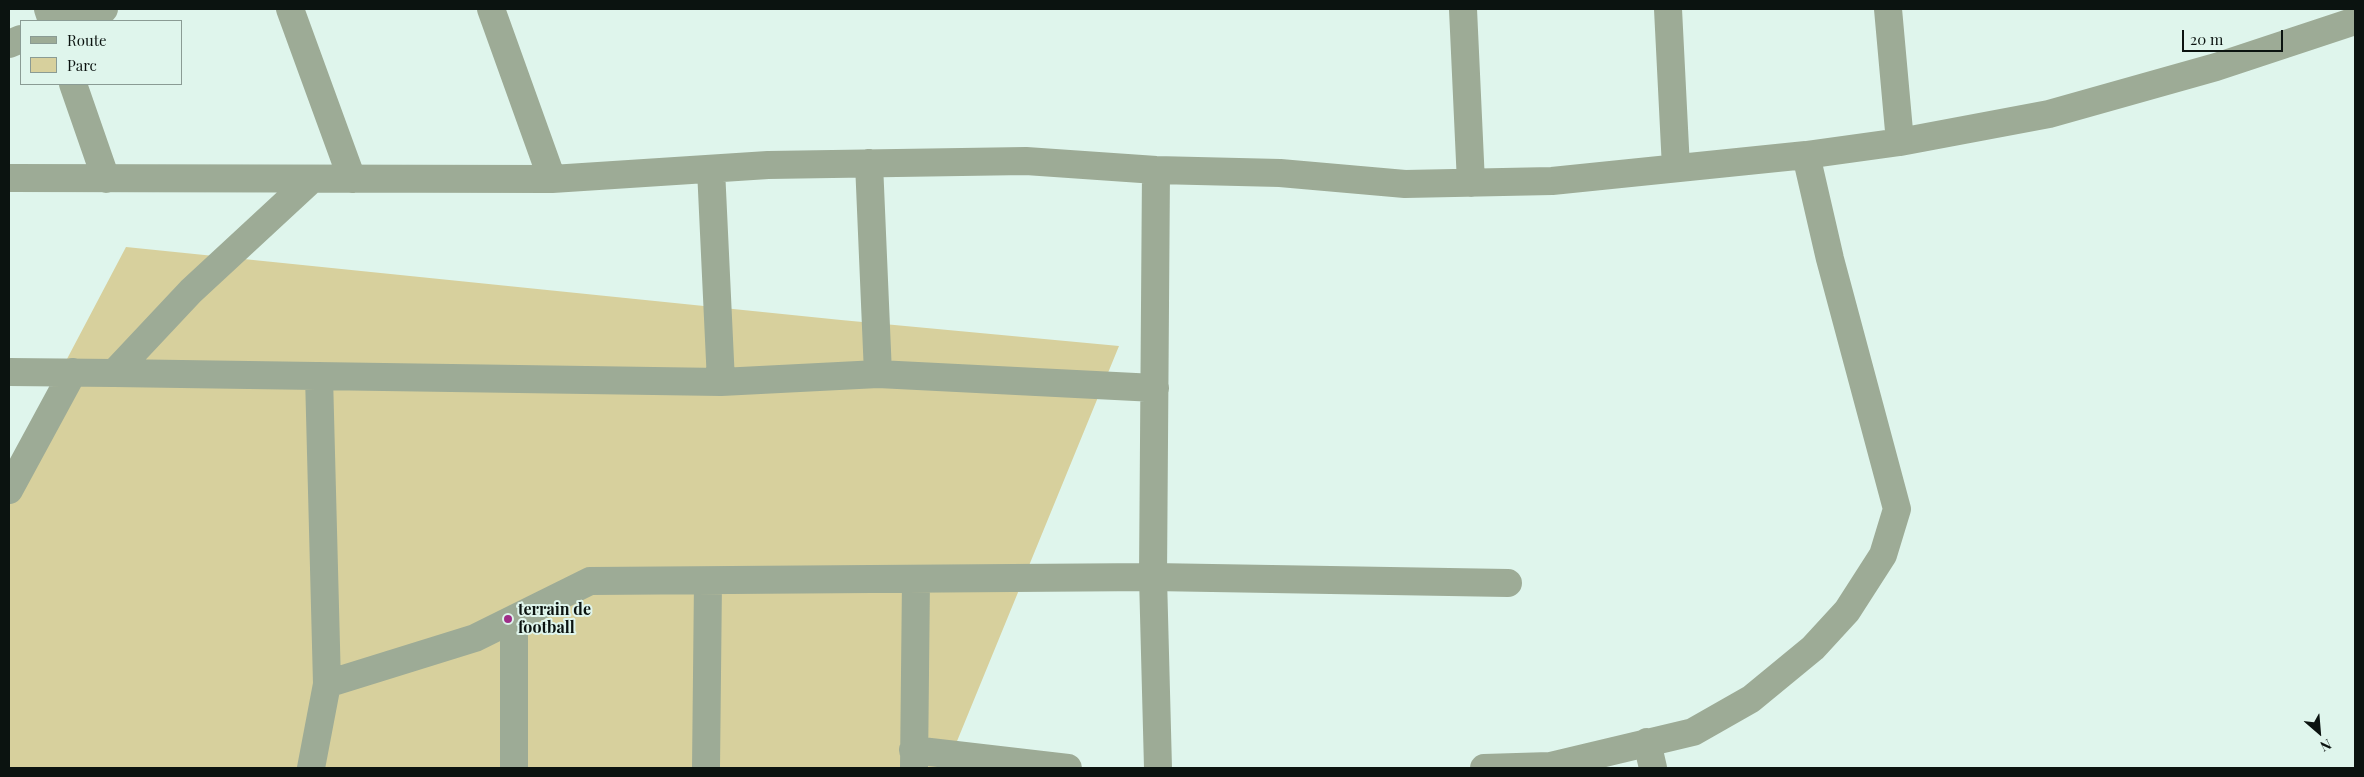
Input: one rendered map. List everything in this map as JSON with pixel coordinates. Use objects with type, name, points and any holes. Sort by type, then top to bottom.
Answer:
[{"type":"street","points":[[73,20],[104,9]]},
{"type":"street","points":[[290,9],[352,179]]},
{"type":"street","points":[[491,9],[552,179]]},
{"type":"street","points":[[1463,9],[1471,183]]},
{"type":"street","points":[[1668,9],[1676,168]]},
{"type":"street","points":[[1888,9],[1900,142]]},
{"type":"street","points":[[9,178],[552,179],[768,165],[1026,160],[1156,170],[1280,173],[1405,184],[1552,181],[1806,155],[1900,142],[2049,114],[2216,67],[2355,21]]},
{"type":"street","points":[[73,85],[106,179]]},
{"type":"street","points":[[1484,768],[1550,766],[1693,732],[1751,699],[1813,648],[1847,611],[1883,555],[1897,509],[1830,259],[1806,155]]},
{"type":"street","points":[[869,163],[878,374]]},
{"type":"street","points":[[711,169],[721,382]]},
{"type":"street","points":[[1156,170],[1153,577],[1158,768]]},
{"type":"street","points":[[114,373],[191,291],[312,179]]},
{"type":"street","points":[[9,372],[721,382],[878,374],[1154,388]]},
{"type":"street","points":[[9,490],[73,372]]},
{"type":"street","points":[[311,768],[327,684],[319,376]]},
{"type":"street","points":[[327,684],[475,638],[590,581],[1153,577],[1508,582]]},
{"type":"street","points":[[916,579],[914,759],[1068,768]]},
{"type":"street","points":[[706,768],[708,580]]},
{"type":"street","points":[[514,619],[514,768]]},
{"type":"street","points":[[1647,742],[1653,768]]},
{"type":"green space","name":"terrain de football","points":[[126,247],[841,320],[1119,346],[946,768],[9,768],[9,469]]},
{"type":"place","name":"terrain de football","points":[[508,619]]}]
